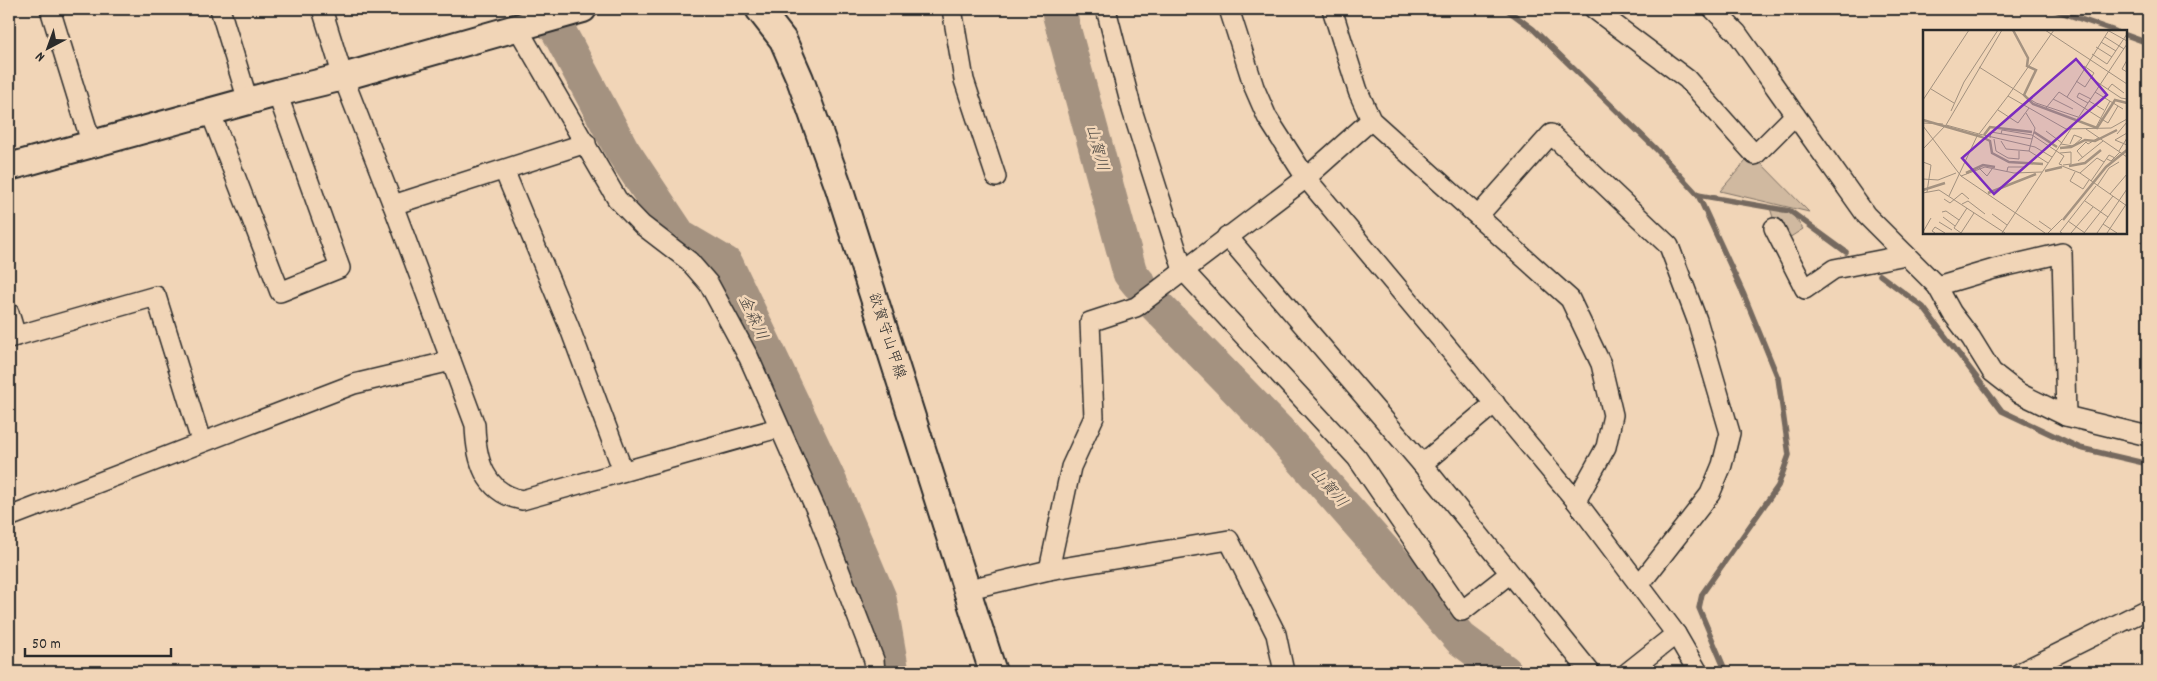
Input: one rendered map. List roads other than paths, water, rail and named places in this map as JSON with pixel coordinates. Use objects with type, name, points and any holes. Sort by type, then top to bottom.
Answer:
[{"type":"main road","points":[[9,168],[583,9]]},
{"type":"main road","name":"欲賀守山甲線","points":[[759,9],[783,40],[800,79],[839,188],[969,590],[993,672]]},
{"type":"street","points":[[220,9],[248,101]]},
{"type":"street","points":[[322,9],[343,77],[475,426],[476,451],[482,470],[497,489],[509,497],[522,500],[778,428]]},
{"type":"street","points":[[952,9],[964,80],[996,177]]},
{"type":"street","points":[[1106,9],[1132,110],[1183,270],[1357,458],[1462,611],[1509,574]]},
{"type":"street","points":[[1228,9],[1254,87],[1264,110],[1306,178],[1576,501],[1676,634],[1698,672]]},
{"type":"street","points":[[1332,9],[1358,91],[1371,120],[1479,215],[1570,299],[1601,364],[1613,416],[1606,447],[1576,501]]},
{"type":"street","points":[[1594,9],[1687,78],[1755,155],[1795,115]]},
{"type":"street","points":[[1713,9],[1737,33],[1866,215],[1937,286],[1952,313],[1971,338],[1992,372],[2019,393],[2066,416],[2148,436]]},
{"type":"street","points":[[56,10],[92,144]]},
{"type":"street","points":[[517,27],[617,199],[642,225],[689,261],[709,284],[749,358],[846,585],[874,660],[875,672]]},
{"type":"street","points":[[210,111],[280,292],[340,268],[277,93]]},
{"type":"street","points":[[1049,570],[1072,467],[1094,416],[1090,322],[1136,307],[1227,236],[1306,178],[1371,120]]},
{"type":"street","points":[[1479,215],[1551,134],[1669,246],[1697,320],[1730,433],[1722,465],[1710,494],[1640,584]]},
{"type":"street","points":[[393,205],[586,143]]},
{"type":"street","points":[[504,170],[570,329],[624,471]]},
{"type":"street","points":[[1774,228],[1805,289],[1834,269],[1906,255]]},
{"type":"street","points":[[1227,236],[1422,464],[1590,672]]},
{"type":"street","points":[[1937,286],[1994,269],[2062,253],[2066,416]]},
{"type":"street","points":[[9,314],[12,337],[156,296],[201,442]]},
{"type":"street","points":[[9,516],[354,384],[450,361]]},
{"type":"street","points":[[1422,464],[1496,403]]},
{"type":"street","points":[[969,590],[1049,570],[1229,540],[1276,634],[1284,672]]},
{"type":"street","points":[[2021,672],[2148,609]]},
{"type":"street","points":[[1628,672],[1676,634]]},
{"type":"waterway","name":"金森川","points":[[539,9],[558,30],[622,150],[680,237],[726,264],[831,485],[879,598],[892,672]]},
{"type":"waterway","name":"山賀川","points":[[1058,9],[1130,273],[1139,284]]},
{"type":"waterway","points":[[1506,9],[1533,29],[1656,149],[1698,195],[1744,295],[1778,378],[1789,455],[1778,486],[1702,594],[1699,608],[1726,672]]},
{"type":"waterway","points":[[2052,9],[2112,30]]},
{"type":"waterway","points":[[2127,35],[2148,43]]},
{"type":"waterway","points":[[1698,195],[1790,211],[1846,252]]},
{"type":"waterway","points":[[1880,275],[1923,307],[2002,411],[2080,448],[2148,464]]},
{"type":"waterway","name":"山賀川","points":[[1153,302],[1278,431],[1461,639],[1505,672]]}]
